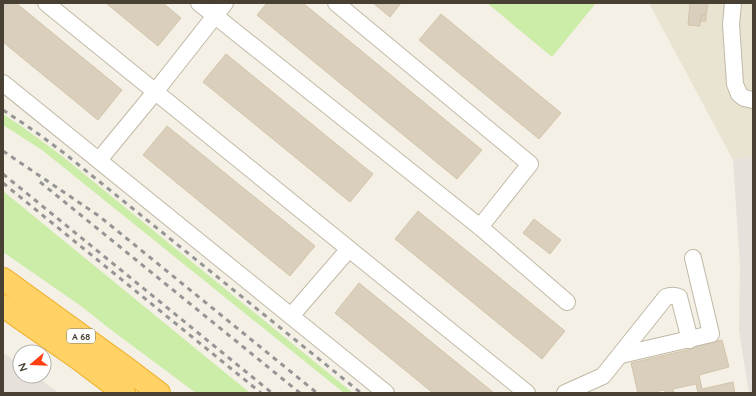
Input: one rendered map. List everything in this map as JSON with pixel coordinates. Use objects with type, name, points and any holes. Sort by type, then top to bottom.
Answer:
[{"type":"highway","name":"A 68","points":[[3,279],[159,393]]},
{"type":"highway","name":"A 68","points":[[3,306],[79,359],[124,393]]},
{"type":"street","points":[[46,3],[526,393]]},
{"type":"street","points":[[198,3],[480,228],[567,302]]},
{"type":"street","points":[[99,160],[225,3]]},
{"type":"street","points":[[336,3],[530,164],[480,228]]},
{"type":"street","points":[[733,3],[731,24],[735,84],[740,94],[744,98],[753,100]]},
{"type":"street","points":[[3,82],[386,393]]},
{"type":"street","points":[[291,316],[349,249]]},
{"type":"street","points":[[621,355],[711,334],[693,258]]},
{"type":"street","points":[[565,393],[603,376],[666,297],[675,295],[679,297],[690,340]]},
{"type":"shaded area","points":[[649,3],[753,3],[753,156],[733,160]]},
{"type":"shaded area","points":[[753,156],[753,393],[749,393],[739,331],[740,266],[733,160]]},
{"type":"shaded area","points":[[3,353],[12,359],[12,384],[46,384],[59,393],[3,393]]},
{"type":"green space","points":[[487,3],[596,3],[552,57]]},
{"type":"green space","points":[[3,114],[62,156],[353,393],[344,393],[42,150],[3,125]]},
{"type":"green space","points":[[3,191],[250,393],[196,393],[81,306],[3,252]]},
{"type":"building","points":[[3,3],[16,3],[122,90],[98,120],[3,42]]},
{"type":"building","points":[[106,3],[163,3],[181,18],[158,46]]},
{"type":"building","points":[[267,3],[303,3],[482,150],[457,179],[257,15]]},
{"type":"building","points":[[373,3],[401,3],[390,17]]},
{"type":"building","points":[[690,3],[708,3],[706,16],[701,14],[700,26],[688,25]]},
{"type":"building","points":[[441,14],[561,113],[539,139],[419,40]]},
{"type":"building","points":[[701,14],[706,16],[706,21],[701,21]]},
{"type":"building","points":[[226,54],[373,174],[350,202],[203,82]]},
{"type":"building","points":[[167,126],[315,246],[290,276],[143,155]]},
{"type":"building","points":[[418,211],[565,331],[542,359],[395,239]]},
{"type":"building","points":[[534,219],[561,240],[550,254],[523,233]]},
{"type":"building","points":[[359,283],[494,393],[433,393],[335,313]]},
{"type":"building","points":[[722,340],[729,367],[699,375],[702,389],[733,382],[735,393],[698,393],[696,384],[673,389],[674,393],[665,393],[664,390],[658,391],[658,393],[638,393],[631,363]]},
{"type":"railway","points":[[3,110],[64,153],[361,393]]},
{"type":"railway","points":[[3,151],[99,216],[317,393]]},
{"type":"railway","points":[[3,174],[272,393]]},
{"type":"railway","points":[[40,182],[300,393]]},
{"type":"railway","points":[[3,183],[261,393]]}]
